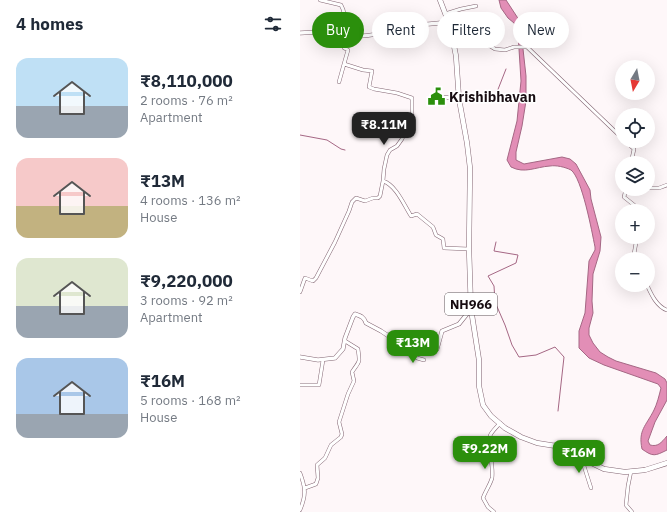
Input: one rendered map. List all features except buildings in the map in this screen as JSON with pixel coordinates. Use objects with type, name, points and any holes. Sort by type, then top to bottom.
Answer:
[{"type":"highway","name":"NH966","points":[[440,0],[445,12]]},
{"type":"highway","name":"NH966","points":[[454,48],[459,99],[468,143],[470,168],[469,249],[471,309],[479,360],[480,396],[486,409],[505,428],[529,441],[556,446],[610,471],[632,472],[646,470],[667,463]]},
{"type":"main road","points":[[364,36],[371,36],[412,26],[437,25]]},
{"type":"main road","points":[[300,33],[312,32]]},
{"type":"main road","points":[[300,357],[318,360],[335,358],[343,349],[355,314],[360,315],[364,318],[366,323],[386,335],[395,337],[412,351],[437,349],[442,331],[459,324],[471,309]]},
{"type":"street","points":[[320,0],[341,5],[343,12]]},
{"type":"street","points":[[452,12],[476,6]]},
{"type":"street","points":[[491,48],[505,50],[514,47],[525,47],[529,49],[615,131]]},
{"type":"street","points":[[339,82],[348,52],[348,50],[344,48]]},
{"type":"street","points":[[300,292],[305,278],[313,281],[316,278],[335,242],[352,202],[356,198],[365,200],[378,198],[380,196],[387,155],[390,150],[397,146],[402,139],[412,117],[412,98],[397,92],[374,89],[369,86],[372,71],[363,70],[344,64]]},
{"type":"street","points":[[444,98],[459,99]]},
{"type":"street","points":[[383,181],[388,182],[410,216],[417,214],[433,228],[436,235],[443,240],[444,248],[469,249]]},
{"type":"street","points":[[655,188],[667,185]]},
{"type":"street","points":[[624,196],[633,204]]},
{"type":"street","points":[[650,292],[662,309],[667,310]]},
{"type":"street","points":[[305,488],[313,486],[318,481],[317,465],[325,458],[331,445],[342,434],[339,422],[354,381],[352,372],[360,360],[358,349],[345,341]]},
{"type":"street","points":[[412,351],[417,358],[424,360]]},
{"type":"street","points":[[300,385],[319,385],[323,360]]},
{"type":"street","points":[[494,512],[488,507],[483,498],[491,480],[492,467],[490,456],[490,435],[500,423]]},
{"type":"street","points":[[586,460],[584,466],[591,488]]},
{"type":"street","points":[[632,472],[628,486],[626,504],[632,512]]},
{"type":"street","points":[[300,473],[305,488],[301,510]]},
{"type":"shaded area","points":[[499,0],[506,0],[514,12],[513,22],[508,18],[501,8]]},
{"type":"shaded area","points":[[519,48],[523,48],[526,76],[526,101],[516,152],[516,160],[524,164],[562,157],[570,159],[576,164],[590,190],[601,237],[600,251],[593,274],[593,313],[589,328],[589,335],[600,352],[608,357],[616,361],[656,373],[665,379],[667,383],[667,400],[655,422],[648,441],[650,445],[657,445],[667,436],[667,450],[660,454],[654,455],[646,452],[642,449],[641,443],[642,433],[658,400],[661,388],[658,384],[604,365],[589,358],[579,348],[579,331],[585,313],[589,261],[595,247],[583,194],[575,175],[571,170],[558,166],[526,170],[516,169],[511,167],[507,160],[517,121],[521,81]]},
{"type":"waterway","points":[[506,69],[495,97],[516,101]]},
{"type":"waterway","points":[[300,135],[327,140],[345,150]]},
{"type":"waterway","points":[[496,242],[494,251],[518,255],[516,263],[488,276],[494,286],[495,302],[512,345],[519,357],[536,355],[555,347],[564,357],[558,411]]},
{"type":"place","name":"Krishibhavan","points":[[436,97]]}]
